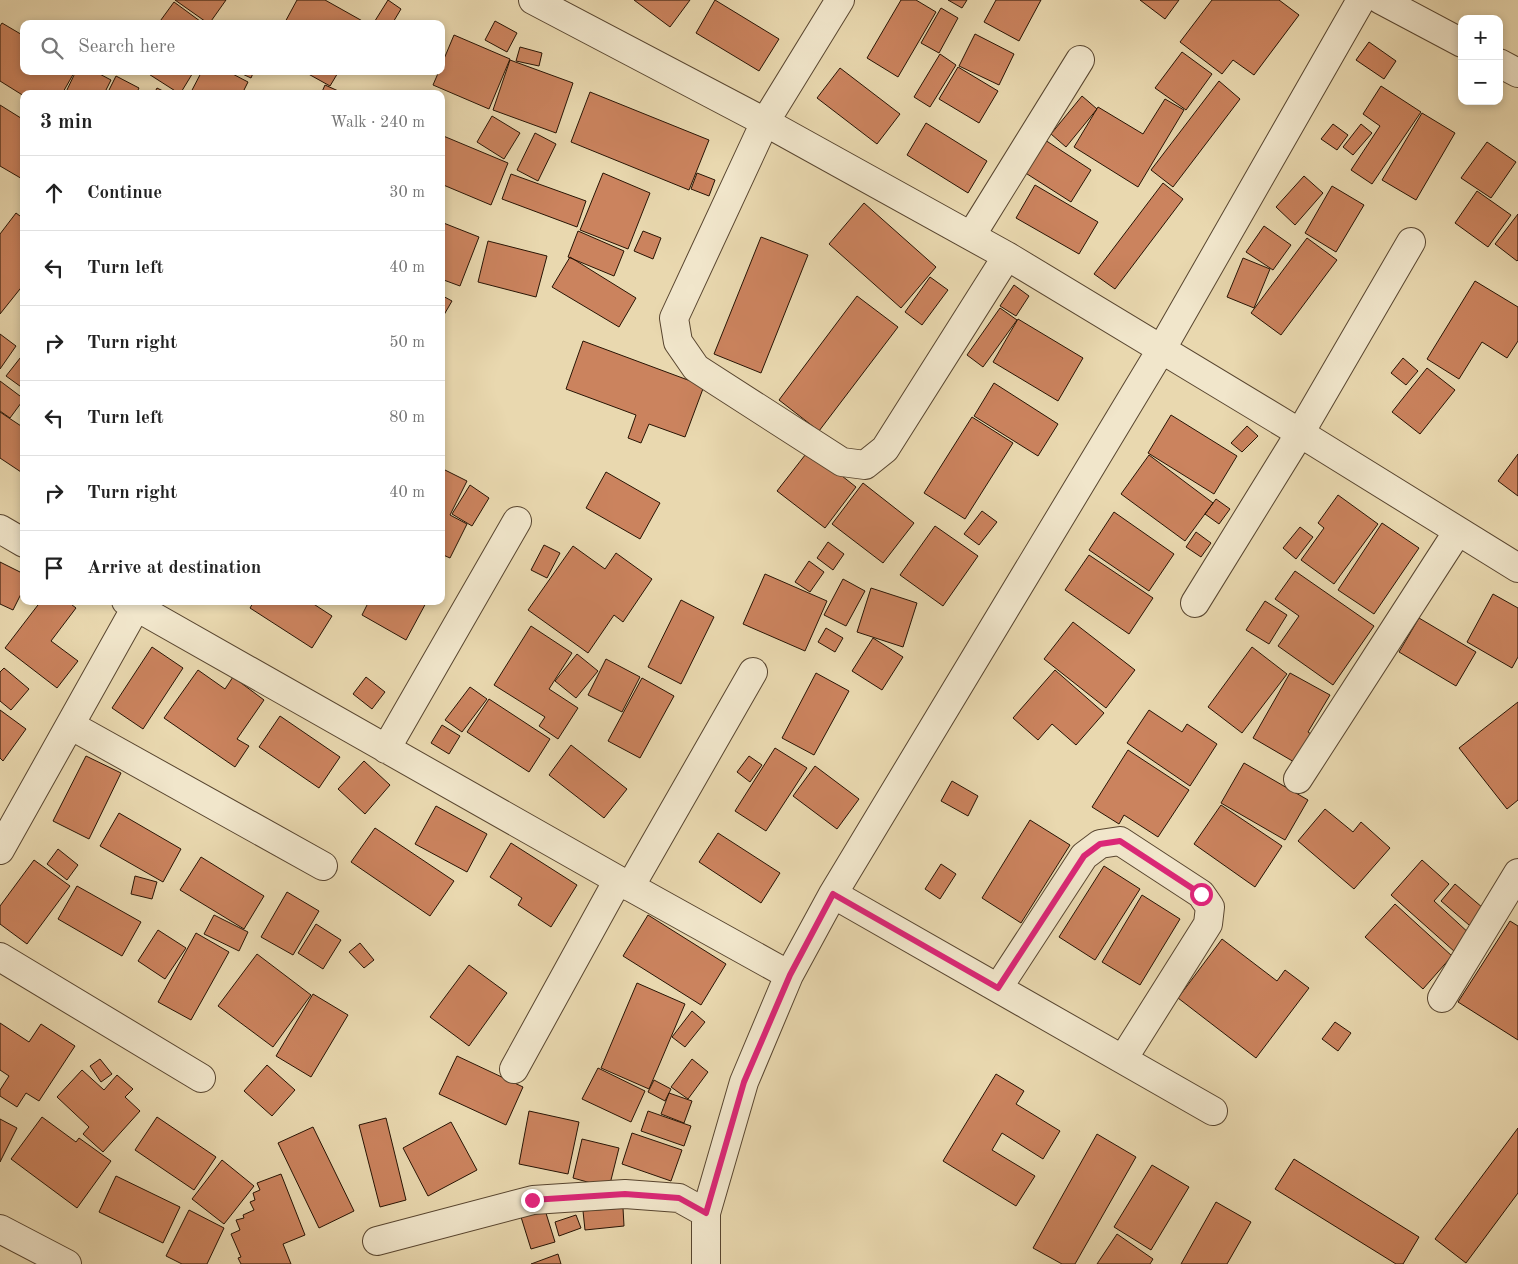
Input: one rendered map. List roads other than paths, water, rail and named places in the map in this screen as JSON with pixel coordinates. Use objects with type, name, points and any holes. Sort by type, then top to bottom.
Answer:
[{"type":"street","points":[[533,0],[765,122],[1007,256],[1300,433],[1518,568]]},
{"type":"street","points":[[840,0],[765,122],[674,318],[678,342],[696,368],[842,462],[866,465],[885,449],[1007,256]]},
{"type":"street","points":[[706,1264],[706,1213],[744,1082],[790,975],[833,894],[1161,350],[1362,0]]},
{"type":"street","points":[[1382,0],[1458,41]]},
{"type":"street","points":[[971,236],[1080,60]]},
{"type":"street","points":[[1503,65],[1518,73]]},
{"type":"street","points":[[1195,603],[1300,433],[1411,242]]},
{"type":"street","points":[[386,749],[517,521]]},
{"type":"street","points":[[0,529],[20,541]]},
{"type":"street","points":[[1298,779],[1458,531]]},
{"type":"street","points":[[0,850],[70,725],[130,605]]},
{"type":"street","points":[[133,605],[790,975]]},
{"type":"street","points":[[514,1069],[624,883],[753,672]]},
{"type":"street","points":[[70,725],[323,866]]},
{"type":"street","points":[[998,988],[1084,856],[1100,844],[1120,841],[1201,894],[1210,906],[1208,924],[1123,1059]]},
{"type":"street","points":[[1442,998],[1510,904],[1518,873]]},
{"type":"street","points":[[833,894],[1213,1110]]},
{"type":"street","points":[[0,957],[200,1078]]},
{"type":"street","points":[[377,1241],[532,1200],[634,1195],[679,1198],[706,1213]]},
{"type":"street","points":[[0,1229],[67,1264]]}]
